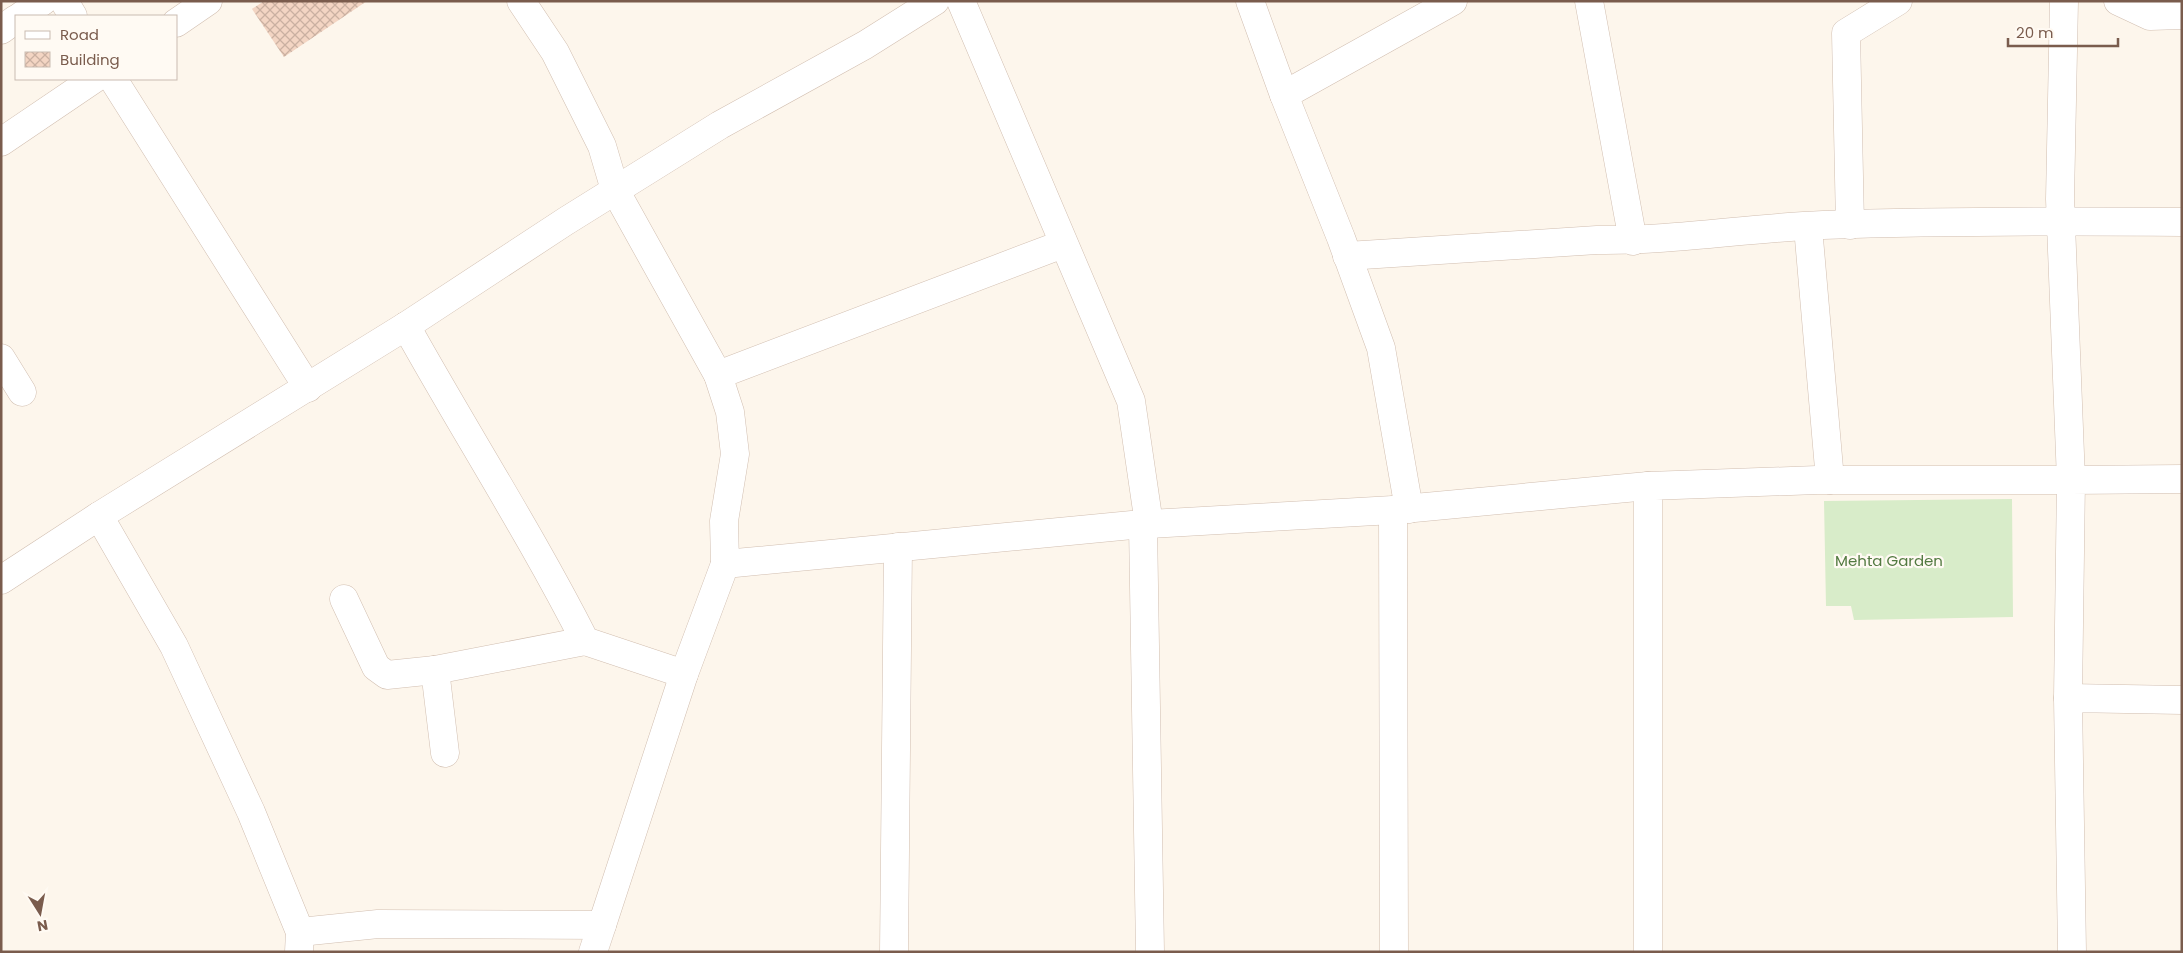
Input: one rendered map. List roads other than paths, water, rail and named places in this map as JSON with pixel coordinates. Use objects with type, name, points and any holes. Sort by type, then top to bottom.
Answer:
[{"type":"street","points":[[23,15],[44,1]]},
{"type":"street","points":[[64,1],[72,15]]},
{"type":"street","points":[[178,22],[208,1]]},
{"type":"street","points":[[521,1],[555,52],[602,146],[616,190],[718,375],[730,412],[735,454],[724,521],[725,564],[684,674],[593,952]]},
{"type":"street","points":[[1,580],[99,516],[406,326],[720,125],[865,45],[935,1]]},
{"type":"street","points":[[961,1],[1019,135],[1063,244],[1132,401],[1146,524],[1150,952]]},
{"type":"street","points":[[1250,1],[1284,95],[1348,256],[1381,348],[1401,509],[1394,952]]},
{"type":"street","points":[[1284,95],[1453,1]]},
{"type":"street","points":[[1589,1],[1633,241]]},
{"type":"street","points":[[1850,225],[1846,33],[1898,1]]},
{"type":"street","points":[[2064,1],[2061,221],[2071,480],[2068,698],[2072,952]]},
{"type":"street","points":[[2118,1],[2150,16],[2182,15]]},
{"type":"street","points":[[1,30],[15,20]]},
{"type":"street","points":[[1,142],[93,80]]},
{"type":"street","points":[[114,80],[308,388]]},
{"type":"street","points":[[1348,256],[1588,241],[1633,241],[1808,226],[2061,221],[2182,222]]},
{"type":"street","points":[[1808,226],[1830,480]]},
{"type":"street","points":[[718,375],[1063,244]]},
{"type":"street","points":[[406,326],[458,419],[555,583],[585,641]]},
{"type":"street","points":[[1,358],[22,392]]},
{"type":"street","points":[[725,564],[1146,524],[1401,509],[1648,486],[1830,480],[2182,480]]},
{"type":"street","points":[[1648,486],[1648,952]]},
{"type":"street","points":[[99,516],[174,646],[251,812],[300,942],[378,924],[602,925]]},
{"type":"street","points":[[894,952],[898,547]]},
{"type":"street","points":[[344,599],[376,667],[387,675],[436,670],[585,641],[684,674]]},
{"type":"street","points":[[436,670],[445,753]]},
{"type":"street","points":[[2068,698],[2182,700]]},
{"type":"park label","name":"Mehta Garden","points":[[1889,560]]}]
